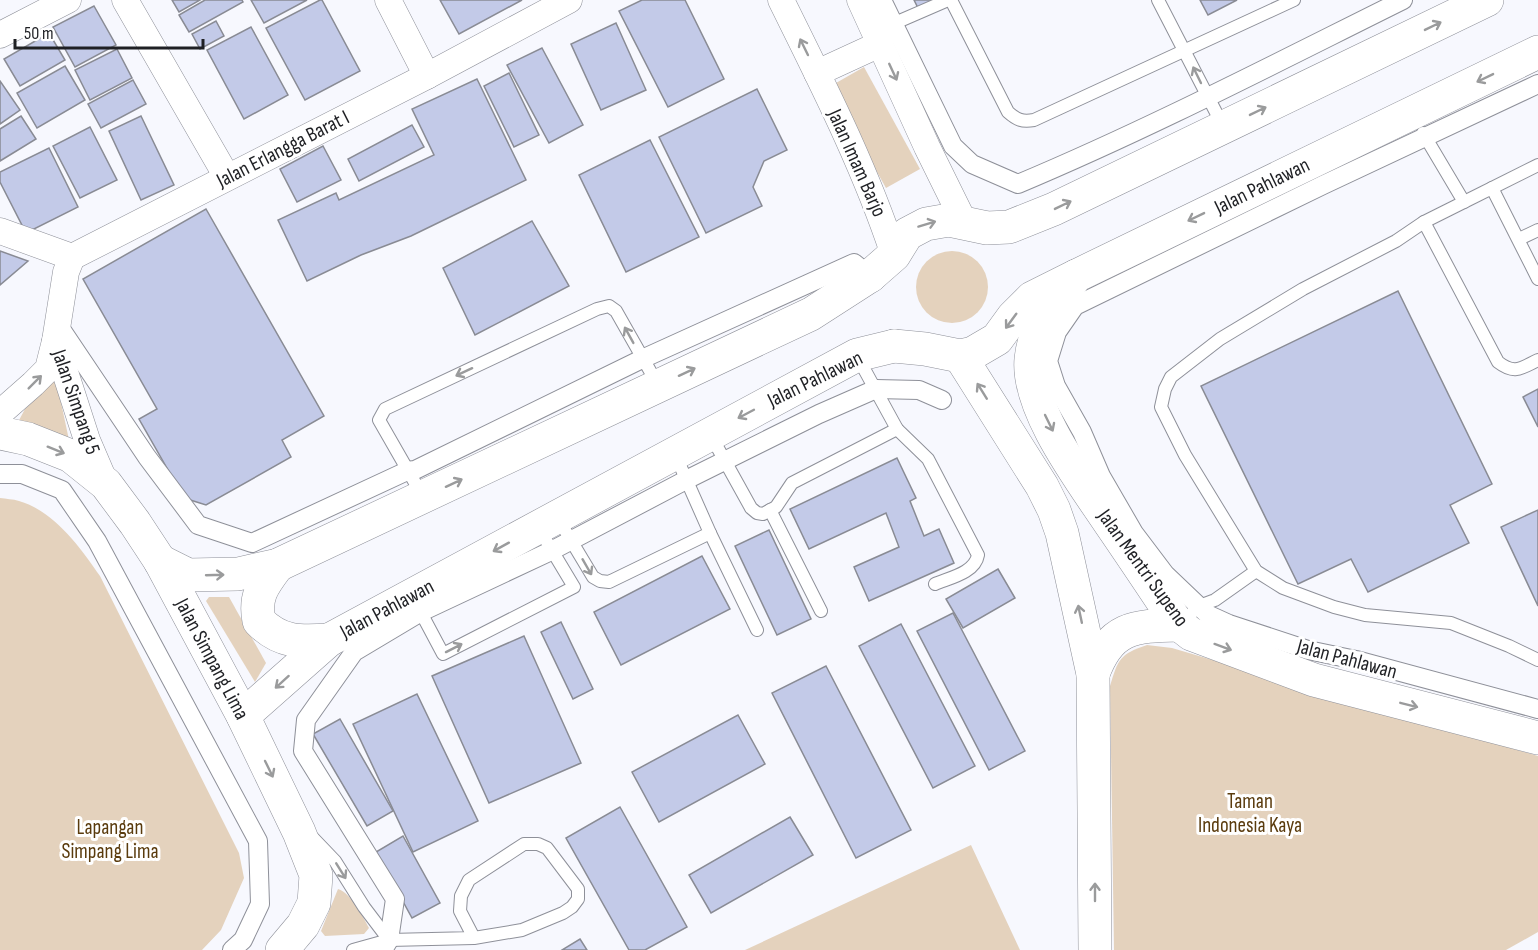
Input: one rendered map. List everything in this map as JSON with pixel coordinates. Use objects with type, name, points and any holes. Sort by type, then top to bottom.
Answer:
[{"type":"main road","points":[[160,561],[188,575],[238,574],[278,565],[415,484],[650,372],[811,314],[870,276],[894,255],[907,234],[914,229],[935,221],[949,220],[987,228],[1009,227],[1054,209],[1488,0]]},
{"type":"main road","name":"Jalan Pahlawan","points":[[243,716],[329,640],[416,604],[680,466],[710,433],[857,355],[894,346],[960,356],[986,347],[997,339],[1013,317],[1032,298],[1076,276],[1419,126],[1538,52]]},
{"type":"main road","name":"Jalan Mentri Supeno","points":[[1076,276],[1051,307],[1038,328],[1031,358],[1031,373],[1040,405],[1068,460],[1189,616],[1205,641],[1314,680],[1538,738]]},
{"type":"main road","points":[[960,356],[1042,486],[1062,533],[1093,674],[1095,950]]},
{"type":"main road","name":"Jalan Simpang Lima","points":[[0,433],[28,439],[71,456],[106,484],[160,561],[243,716],[299,832],[316,875],[314,903],[303,925],[282,950]]},
{"type":"main road","points":[[278,565],[263,585],[257,601],[259,621],[269,631],[291,640],[329,640]]},
{"type":"main road","points":[[1093,674],[1100,654],[1112,639],[1122,632],[1156,626],[1189,616]]},
{"type":"street","points":[[0,35],[68,0]]},
{"type":"street","points":[[125,0],[227,177]]},
{"type":"street","points":[[388,0],[427,75]]},
{"type":"street","name":"Jalan Erlangga Barat I","points":[[72,257],[569,0]]},
{"type":"street","name":"Jalan Imam Barjo","points":[[781,0],[881,214],[894,255]]},
{"type":"street","points":[[860,0],[953,146],[972,164],[1018,184],[1071,162],[1208,97],[1403,0]]},
{"type":"street","points":[[882,0],[883,33],[964,222]]},
{"type":"street","points":[[817,74],[883,33]]},
{"type":"street","name":"Jalan Pahlawan","points":[[1538,84],[1419,126],[1313,190],[1075,306],[1057,332],[1048,361],[1056,386],[1082,432],[1101,476],[1134,533],[1165,574],[1189,616],[1207,614],[1229,624],[1308,650],[1356,660],[1538,709]]},
{"type":"street","points":[[0,231],[72,257],[66,272],[56,332],[198,525],[252,543],[415,484]]},
{"type":"street","name":"Jalan Simpang 5","points":[[0,413],[48,369],[56,332]]},
{"type":"street","name":"Jalan Simpang 5","points":[[56,332],[87,440],[106,484]]},
{"type":"street","name":"Jalan Pahlawan","points":[[680,466],[725,461],[819,414],[876,389],[919,390],[942,400]]},
{"type":"street","points":[[0,474],[22,474],[62,490],[97,541],[258,842],[260,904],[243,940],[232,950]]},
{"type":"street","name":"Jalan Pahlawan","points":[[386,945],[395,899],[303,751],[306,720],[354,652],[416,604]]},
{"type":"lane","points":[[883,33],[949,0],[1008,112],[1017,120],[1025,122],[1034,120],[1294,0]]},
{"type":"lane","points":[[1158,0],[1224,127]]},
{"type":"lane","points":[[1419,126],[1464,202]]},
{"type":"lane","points":[[1538,165],[1424,222],[1396,241],[1303,289],[1220,339],[1171,377],[1161,407],[1185,455],[1256,571],[1283,588],[1334,607],[1365,615],[1451,623],[1538,660]]},
{"type":"lane","points":[[1492,188],[1538,279]]},
{"type":"lane","points":[[1424,222],[1498,362],[1506,369],[1518,370],[1538,360]]},
{"type":"lane","points":[[1519,239],[1538,230]]},
{"type":"lane","points":[[415,484],[379,420],[385,410],[597,309],[609,306],[616,311],[650,372]]},
{"type":"lane","points":[[857,355],[897,429],[928,459],[978,555],[977,562],[972,568],[935,584]]},
{"type":"lane","points":[[710,433],[751,508],[763,514],[780,503],[792,483],[897,429]]},
{"type":"lane","points":[[680,466],[757,630]]},
{"type":"lane","points":[[770,510],[821,611]]},
{"type":"lane","points":[[554,533],[593,577],[609,582],[710,533]]},
{"type":"lane","points":[[416,604],[442,654],[574,587],[554,533]]},
{"type":"lane","points":[[1189,616],[1256,571]]},
{"type":"lane","points":[[299,832],[314,838],[335,861],[386,945]]},
{"type":"lane","points":[[353,950],[474,938],[522,930],[563,913],[578,899],[578,889],[547,848],[538,844],[524,844],[470,880],[461,896],[460,910],[474,938]]},
{"type":"green space","points":[[864,67],[920,169],[886,188],[829,87]]},
{"type":"green space","points":[[959,251],[978,261],[986,273],[988,287],[986,301],[978,313],[966,321],[945,323],[926,313],[918,301],[916,280],[926,261],[938,253]]},
{"type":"green space","points":[[56,379],[69,440],[44,428],[17,424],[25,409]]},
{"type":"green space","name":"Lapangan Simpang Lima","points":[[0,498],[17,500],[32,506],[55,521],[84,553],[100,576],[239,853],[244,878],[221,930],[202,950],[0,950]]},
{"type":"green space","points":[[209,597],[229,597],[266,663],[255,682],[206,601]]},
{"type":"green space","name":"Taman Indonesia Kaya","points":[[1147,645],[1172,648],[1538,756],[1538,932],[1506,950],[1114,950],[1110,686],[1121,659],[1131,651]]},
{"type":"green space","points":[[971,845],[1020,950],[745,950]]},
{"type":"green space","points":[[338,889],[348,895],[360,911],[369,928],[364,934],[325,936],[321,931]]},
{"type":"building","points":[[172,0],[200,0],[179,12]]},
{"type":"building","points":[[205,0],[242,0],[243,2],[189,32],[179,15]]},
{"type":"building","points":[[251,0],[307,0],[264,23]]},
{"type":"building","points":[[320,0],[360,71],[305,100],[266,28]]},
{"type":"building","points":[[440,0],[522,0],[459,34]]},
{"type":"building","points":[[642,0],[685,0],[724,79],[668,107],[619,11]]},
{"type":"building","points":[[914,0],[939,0],[919,10]]},
{"type":"building","points":[[1200,0],[1237,0],[1208,15]]},
{"type":"building","points":[[94,6],[116,45],[75,67],[53,27]]},
{"type":"building","points":[[216,21],[224,36],[200,49],[192,34]]},
{"type":"building","points":[[616,23],[646,90],[601,110],[571,44]]},
{"type":"building","points":[[251,27],[288,95],[244,119],[207,50]]},
{"type":"building","points":[[49,33],[65,60],[20,86],[4,59]]},
{"type":"building","points":[[542,48],[583,125],[549,143],[507,65]]},
{"type":"building","points":[[117,49],[132,78],[90,100],[75,70]]},
{"type":"building","points":[[65,66],[85,100],[37,128],[17,93]]},
{"type":"building","points":[[509,73],[539,135],[514,147],[484,86]]},
{"type":"building","points":[[477,79],[526,180],[411,236],[361,255],[307,281],[278,220],[336,193],[339,200],[434,155],[412,109]]},
{"type":"building","points":[[133,80],[146,104],[101,128],[88,104]]},
{"type":"building","points":[[0,81],[20,110],[0,124]]},
{"type":"building","points":[[757,89],[787,150],[764,161],[753,187],[762,206],[706,233],[659,137]]},
{"type":"building","points":[[21,116],[36,139],[0,161],[0,129]]},
{"type":"building","points":[[141,116],[174,185],[141,200],[109,131]]},
{"type":"building","points":[[412,125],[424,147],[359,181],[348,159]]},
{"type":"building","points":[[90,127],[117,180],[80,198],[53,146]]},
{"type":"building","points":[[650,140],[699,237],[626,272],[579,175]]},
{"type":"building","points":[[323,146],[341,180],[297,202],[280,169]]},
{"type":"building","points":[[49,148],[78,207],[26,233],[0,182],[0,172]]},
{"type":"building","points":[[206,209],[324,416],[282,440],[291,457],[206,505],[184,498],[139,419],[157,409],[83,279]]},
{"type":"building","points":[[532,221],[569,286],[475,335],[443,268]]},
{"type":"building","points":[[0,251],[28,261],[0,285]]},
{"type":"building","points":[[1398,291],[1492,484],[1450,505],[1469,543],[1368,592],[1351,559],[1298,584],[1201,386]]},
{"type":"building","points":[[1538,389],[1538,427],[1523,397]]},
{"type":"building","points":[[897,458],[916,498],[910,501],[924,536],[939,529],[954,563],[869,601],[854,567],[899,547],[886,513],[809,549],[790,509]]},
{"type":"building","points":[[1538,510],[1538,606],[1501,527]]},
{"type":"building","points":[[769,530],[811,619],[777,635],[735,546]]},
{"type":"building","points":[[702,556],[730,609],[621,665],[594,612]]},
{"type":"building","points":[[998,569],[1015,598],[963,628],[946,599]]},
{"type":"building","points":[[953,613],[1025,751],[989,770],[917,631]]},
{"type":"building","points":[[561,622],[593,689],[573,699],[541,632]]},
{"type":"building","points":[[901,624],[975,766],[933,788],[859,646]]},
{"type":"building","points":[[524,636],[581,763],[489,803],[432,676]]},
{"type":"building","points":[[826,666],[911,830],[856,858],[772,693]]},
{"type":"building","points":[[417,694],[478,821],[413,852],[353,724]]},
{"type":"building","points":[[738,715],[765,764],[659,822],[632,772]]},
{"type":"building","points":[[340,719],[393,811],[367,826],[313,734]]},
{"type":"building","points":[[620,807],[687,927],[645,950],[629,950],[566,838]]},
{"type":"building","points":[[790,817],[813,855],[711,913],[689,875]]},
{"type":"building","points":[[403,836],[440,903],[412,918],[376,852]]},
{"type":"building","points":[[580,939],[587,950],[562,950]]}]
